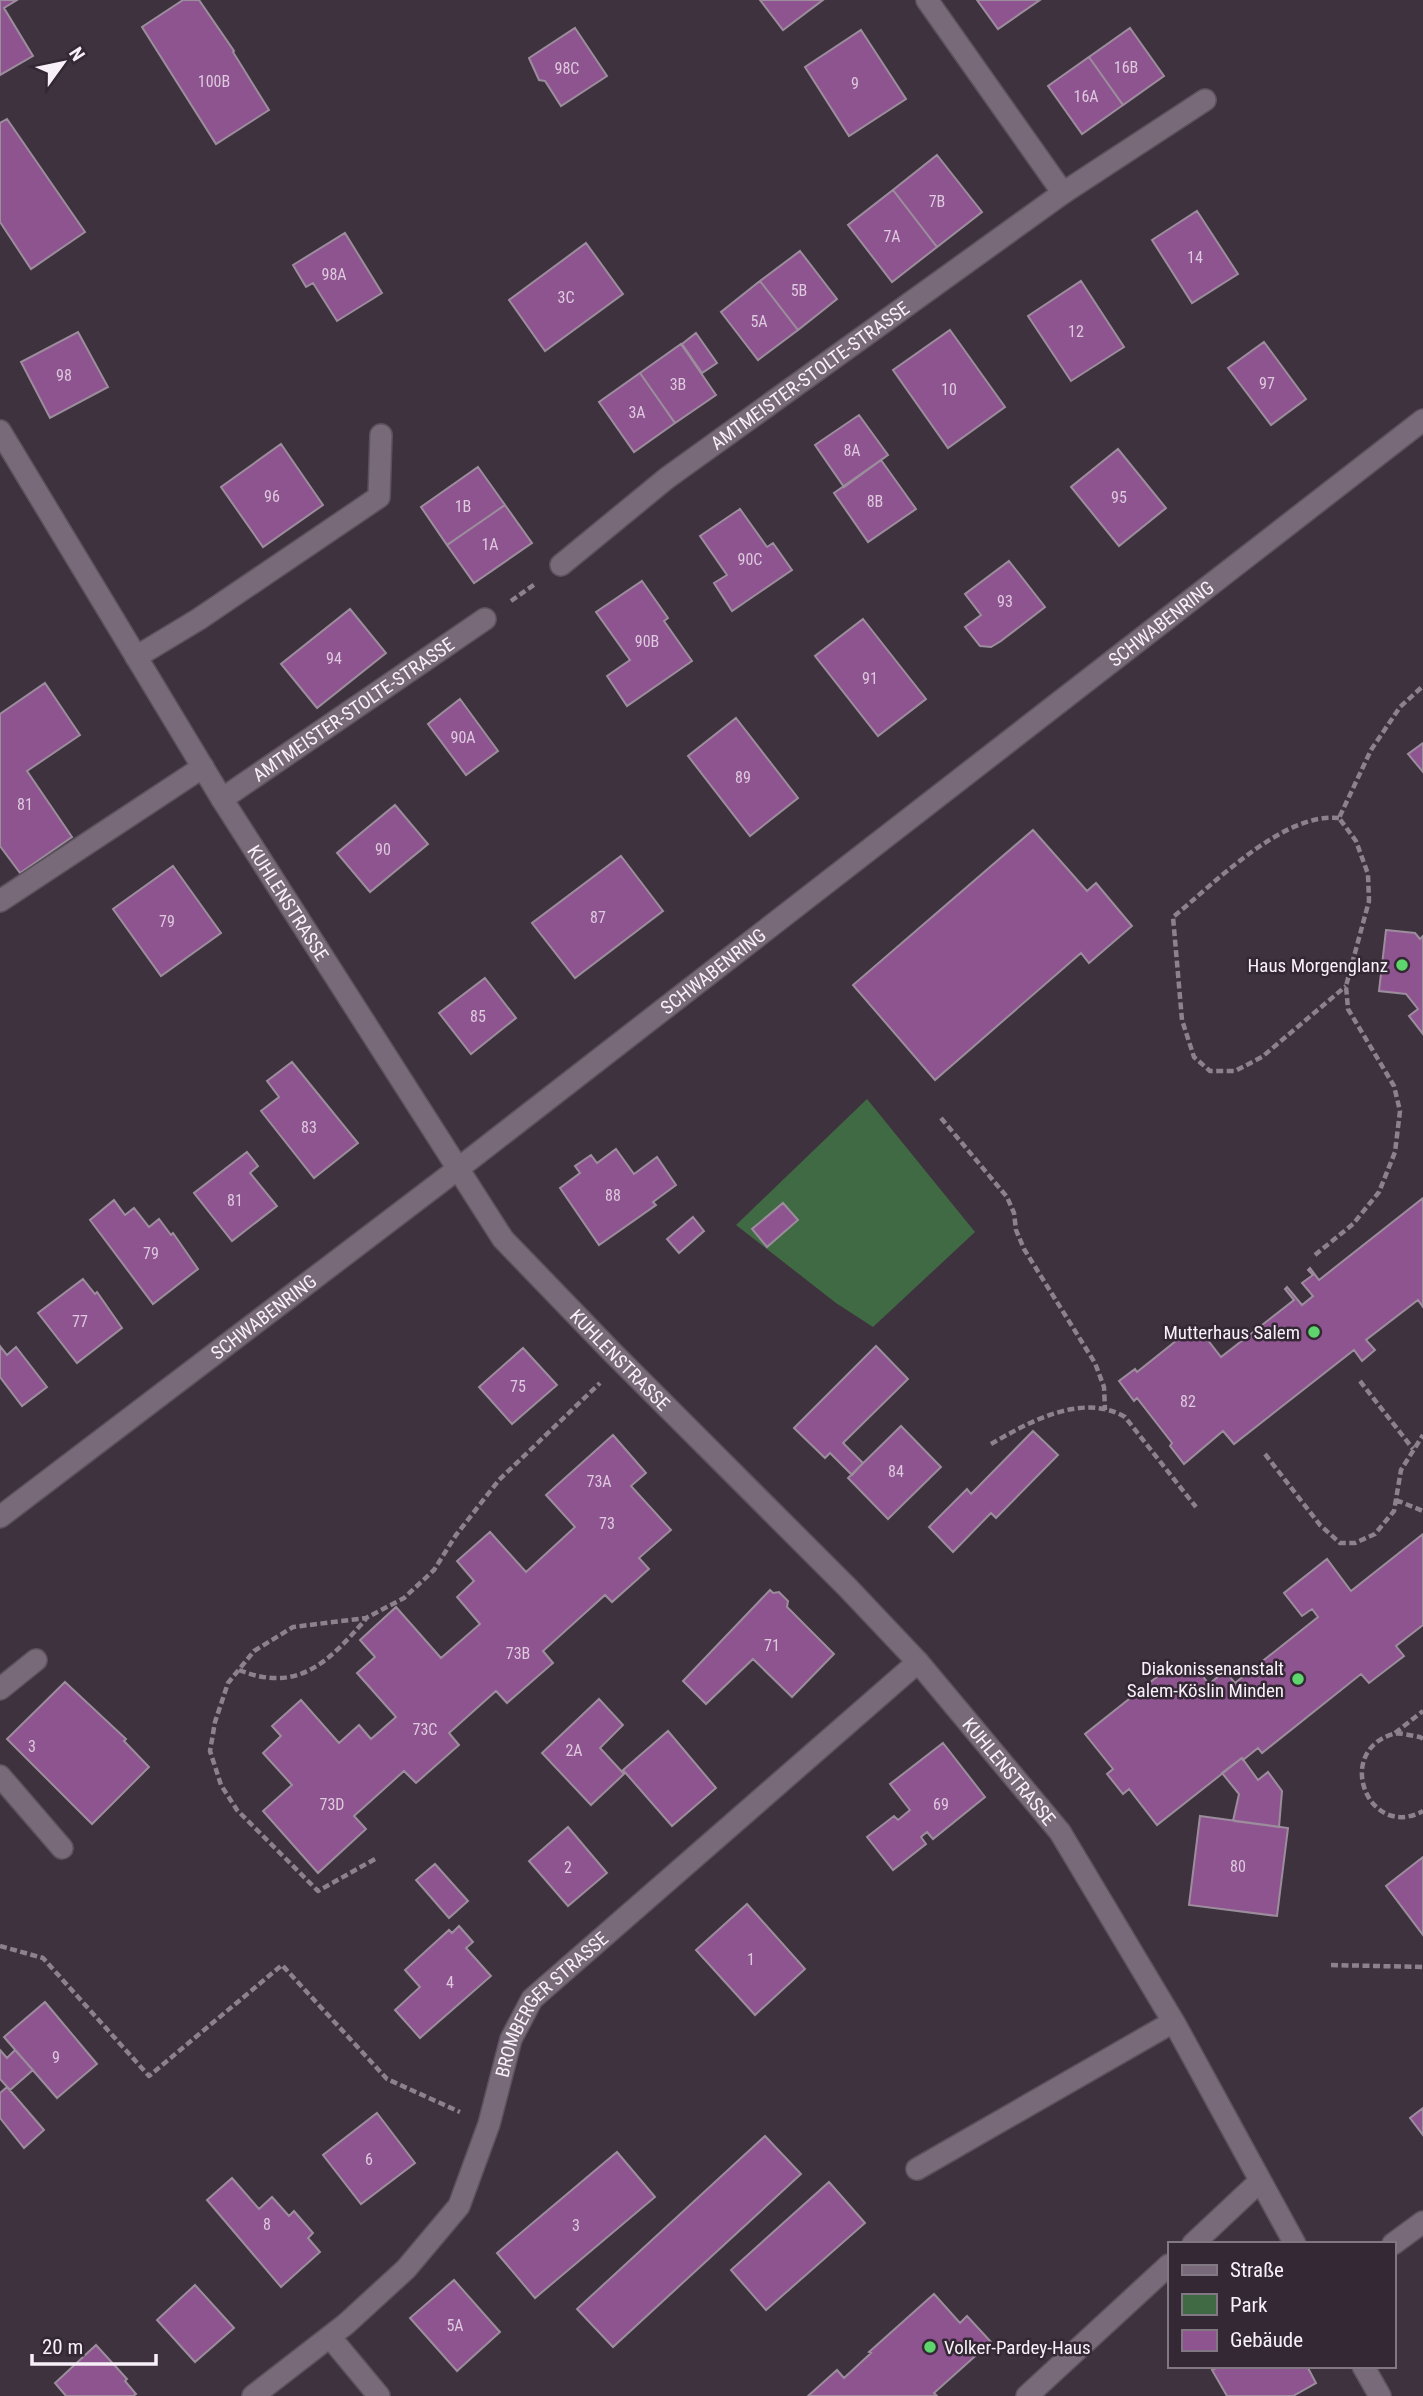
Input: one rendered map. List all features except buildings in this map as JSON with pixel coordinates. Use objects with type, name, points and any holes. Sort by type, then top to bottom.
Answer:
[{"type":"street","points":[[927,0],[1063,193]]},
{"type":"street","name":"AMTMEISTER-STOLTE-STRASSE","points":[[561,565],[667,478],[1063,193],[1205,100]]},
{"type":"street","name":"SCHWABENRING","points":[[0,1517],[459,1168],[1423,420]]},
{"type":"street","name":"KUHLENSTRASSE","points":[[0,431],[202,767],[503,1239],[918,1662],[1060,1832],[1173,2022],[1294,2242]]},
{"type":"street","points":[[136,657],[379,498],[381,435]]},
{"type":"street","name":"AMTMEISTER-STOLTE-STRASSE","points":[[222,799],[485,619]]},
{"type":"street","points":[[0,901],[202,767]]},
{"type":"street","points":[[0,1689],[37,1660]]},
{"type":"street","name":"BROMBERGER STRASSE","points":[[253,2396],[346,2324],[406,2269],[458,2206],[489,2124],[511,2039],[532,1999],[918,1662]]},
{"type":"street","points":[[0,1776],[62,1848]]},
{"type":"street","points":[[917,2169],[1173,2022]]},
{"type":"street","points":[[1195,2242],[1259,2182]]},
{"type":"street","points":[[1395,2243],[1423,2222]]},
{"type":"street","points":[[1027,2396],[1168,2266]]},
{"type":"street","points":[[330,2337],[379,2396]]},
{"type":"street","points":[[1364,2368],[1380,2396]]},
{"type":"path","points":[[485,619],[561,565]]},
{"type":"path","points":[[1339,818],[1371,750],[1400,707],[1423,686]]},
{"type":"path","points":[[1315,1255],[1353,1224],[1379,1192],[1395,1152],[1401,1111],[1394,1086],[1348,1009],[1346,986],[1369,901],[1368,874],[1356,841],[1339,818],[1325,816],[1300,824],[1262,844],[1174,917],[1182,1020],[1194,1056],[1210,1071],[1235,1071],[1262,1057],[1346,986]]},
{"type":"path","points":[[941,1118],[1007,1197],[1024,1249],[1094,1363],[1104,1387],[1105,1410]]},
{"type":"path","points":[[375,1859],[318,1891],[237,1810],[221,1785],[211,1751],[215,1722],[228,1683],[254,1651],[292,1627],[366,1618],[404,1598],[434,1570],[456,1535],[499,1480],[621,1362]]},
{"type":"path","points":[[1360,1381],[1413,1449]]},
{"type":"path","points":[[991,1444],[1032,1421],[1065,1411],[1099,1408],[1114,1411],[1125,1417],[1196,1507]]},
{"type":"path","points":[[1265,1454],[1320,1525],[1339,1543],[1355,1543],[1375,1534],[1394,1511],[1401,1470],[1423,1435]]},
{"type":"path","points":[[1396,1500],[1423,1511]]},
{"type":"path","points":[[239,1670],[257,1677],[282,1678],[311,1670],[337,1652],[366,1618]]},
{"type":"path","points":[[1423,1712],[1371,1747],[1360,1771],[1366,1797],[1386,1814],[1412,1817],[1423,1811]]},
{"type":"path","points":[[1394,1734],[1423,1739]]},
{"type":"path","points":[[0,1946],[43,1958],[149,2076],[282,1965],[387,2079],[489,2124]]},
{"type":"path","points":[[1331,1965],[1423,1967]]},
{"type":"green space","points":[[867,1099],[975,1232],[873,1327],[836,1303],[736,1225]]},
{"type":"place","name":"Haus Morgenglanz","points":[[1402,965]]},
{"type":"place","name":"Mutterhaus Salem","points":[[1314,1332]]},
{"type":"place","name":"Diakonissenanstalt Salem-Köslin Minden","points":[[1298,1679]]},
{"type":"place","name":"Volker-Pardey-Haus","points":[[930,2347]]}]
